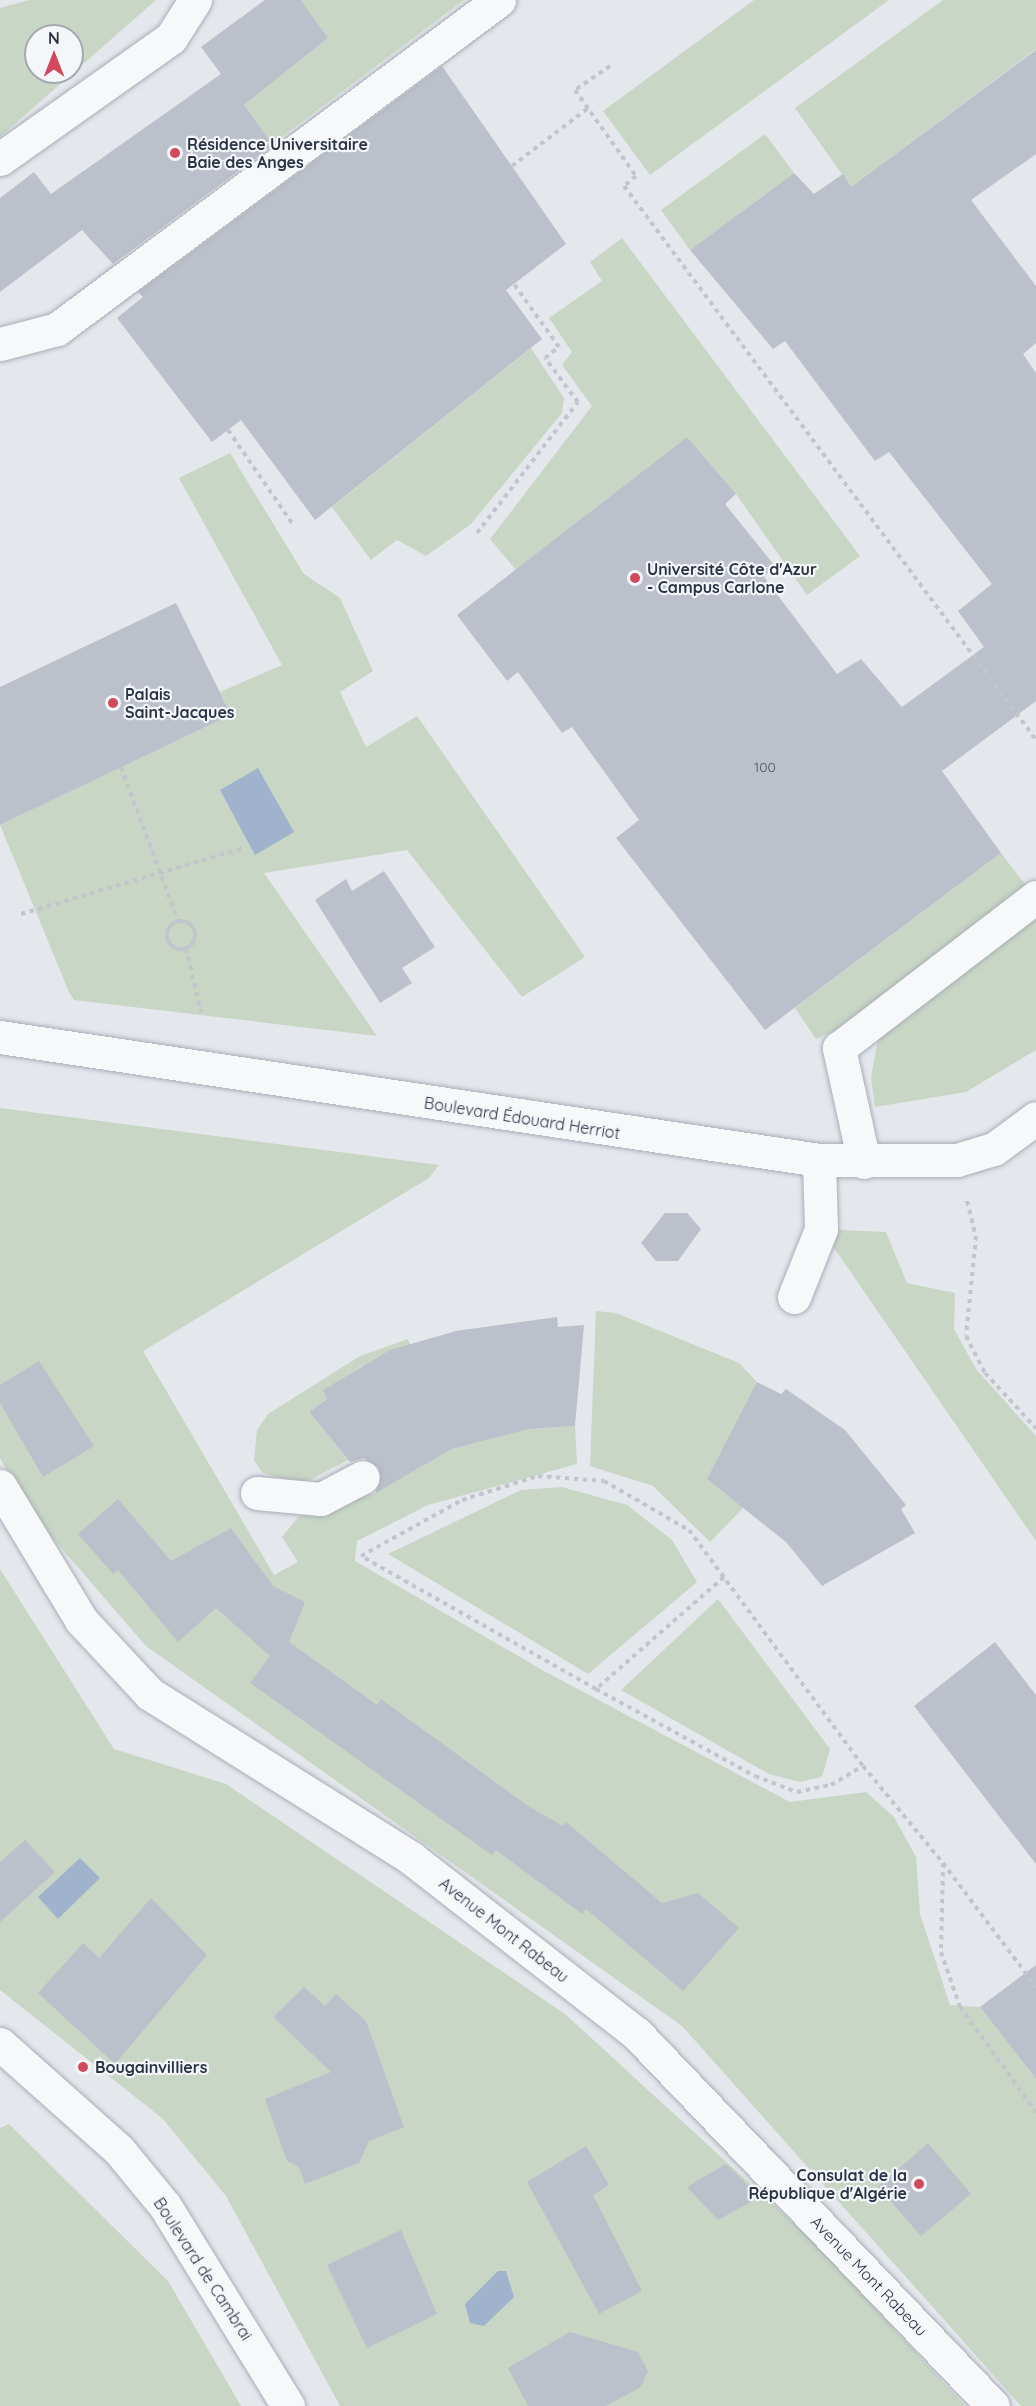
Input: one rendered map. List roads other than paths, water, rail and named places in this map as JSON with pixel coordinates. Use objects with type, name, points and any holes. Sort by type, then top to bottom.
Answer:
[{"type":"street","points":[[0,159],[171,38],[195,0]]},
{"type":"street","points":[[0,344],[57,329],[499,0]]},
{"type":"street","points":[[864,1162],[839,1048],[1036,897]]},
{"type":"street","name":"Boulevard Édouard Herriot","points":[[0,1037],[819,1160],[864,1162],[957,1160],[994,1149],[1036,1118]]},
{"type":"street","points":[[794,1297],[820,1229],[819,1160]]},
{"type":"street","points":[[257,1493],[321,1499],[363,1478]]},
{"type":"street","name":"Avenue Mont Rabeau","points":[[0,1486],[81,1620],[150,1694],[411,1858],[636,2033],[993,2406]]},
{"type":"street","name":"Boulevard de Cambrai","points":[[6,2058],[120,2150],[165,2206],[288,2406]]},
{"type":"water","points":[[258,768],[294,832],[255,855],[220,790]]},
{"type":"water","points":[[80,1858],[100,1878],[58,1919],[38,1897]]},
{"type":"water","points":[[498,2271],[506,2271],[514,2297],[484,2326],[470,2323],[465,2304]]},
{"type":"place","name":"Résidence Universitaire Baie des Anges","points":[[175,153]]},
{"type":"place","name":"Université Côte d'Azur - Campus Carlone","points":[[635,578]]},
{"type":"place","name":"Palais Saint-Jacques","points":[[113,703]]},
{"type":"place","name":"Bougainvilliers","points":[[83,2067]]},
{"type":"place","name":"Consulat de la République d'Algérie","points":[[919,2184]]}]
